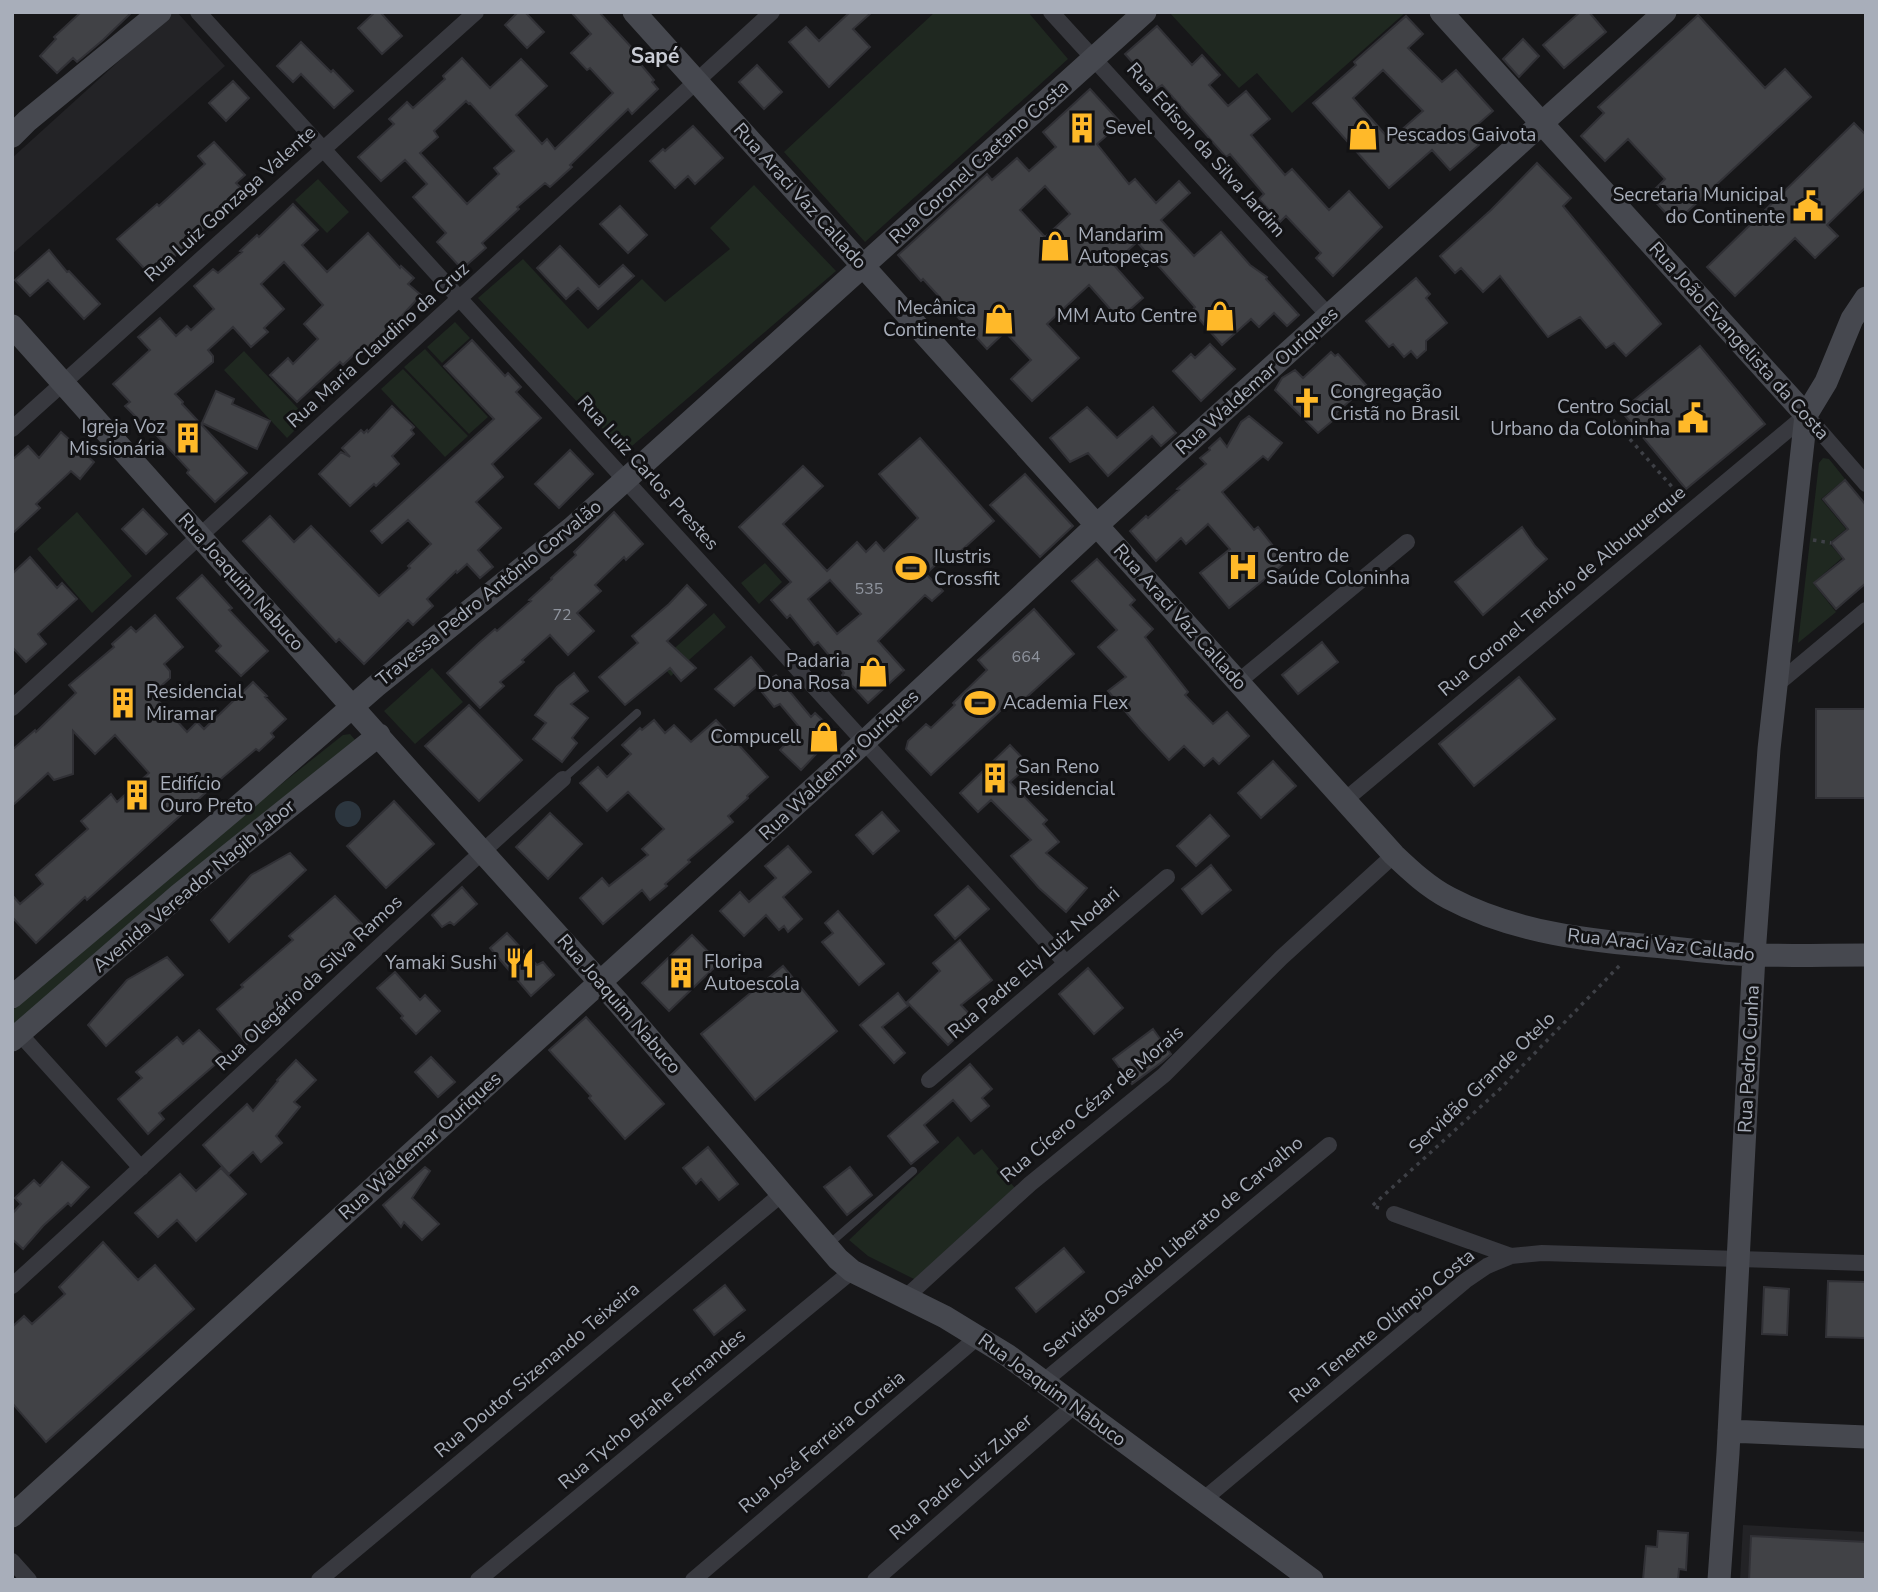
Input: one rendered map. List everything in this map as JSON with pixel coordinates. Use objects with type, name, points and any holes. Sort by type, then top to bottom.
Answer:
[{"type":"street","points":[[12,136],[160,12]]},
{"type":"street","name":"Rua Luiz Carlos Prestes","points":[[198,12],[1066,963]]},
{"type":"street","name":"Rua Luiz Gonzaga Valente","points":[[12,429],[476,12]]},
{"type":"street","name":"Rua Araci Vaz Callado","points":[[634,12],[1394,855],[1420,878],[1446,896],[1499,920],[1553,934],[1606,943],[1754,955],[1866,956]]},
{"type":"street","name":"Rua Maria Claudino da Cruz","points":[[12,708],[772,12]]},
{"type":"street","name":"Rua Edison da Silva Jardim","points":[[1051,12],[1329,316]]},
{"type":"street","name":"Rua Coronel Caetano Costa","points":[[625,480],[1145,12]]},
{"type":"street","name":"Rua João Evangelista da Costa","points":[[1441,12],[1866,484]]},
{"type":"street","name":"Rua Waldemar Ouriques","points":[[12,1516],[864,742],[1097,525],[1665,12]]},
{"type":"street","points":[[1806,415],[1826,382],[1853,319],[1866,298]]},
{"type":"street","name":"Rua Joaquim Nabuco","points":[[12,326],[601,982],[826,1247],[852,1271],[979,1336],[1312,1580]]},
{"type":"street","name":"Rua Pedro Cunha","points":[[1719,1580],[1754,955],[1769,749],[1806,415]]},
{"type":"street","name":"Rua Coronel Tenório de Albuquerque","points":[[1345,800],[1806,415]]},
{"type":"street","name":"Travessa Pedro Antônio Corvalão","points":[[352,706],[572,528],[625,480]]},
{"type":"street","points":[[1238,682],[1408,542]]},
{"type":"street","points":[[1776,685],[1866,610]]},
{"type":"street","name":"Avenida Vereador Nagib Jabor","points":[[12,997],[235,809],[352,706]]},
{"type":"street","name":"Avenida Vereador Nagib Jabor","points":[[15,1033],[180,894],[379,735]]},
{"type":"street","name":"Rua Olegário da Silva Ramos","points":[[12,1286],[482,850],[563,779]]},
{"type":"street","points":[[235,809],[256,832]]},
{"type":"street","name":"Rua Cícero Cézar de Morais","points":[[906,1297],[1030,1184],[1164,1075],[1280,958],[1394,855]]},
{"type":"street","name":"Rua Padre Ely Luiz Nodari","points":[[929,1080],[1167,877]]},
{"type":"street","points":[[15,1033],[141,1168]]},
{"type":"street","name":"Servidão Osvaldo Liberato de Carvalho","points":[[1043,1382],[1329,1145]]},
{"type":"street","name":"Rua Doutor Sizenando Teixeira","points":[[319,1580],[782,1193]]},
{"type":"street","points":[[1394,1214],[1511,1256]]},
{"type":"street","name":"Rua Tenente Olímpio Costa","points":[[1203,1500],[1465,1281],[1487,1266],[1511,1256],[1542,1254],[1866,1264]]},
{"type":"street","name":"Rua Tycho Brahe Fernandes","points":[[478,1580],[852,1271]]},
{"type":"street","name":"Rua José Ferreira Correia","points":[[693,1580],[979,1336]]},
{"type":"street","name":"Rua Padre Luiz Zuber","points":[[875,1580],[1074,1406]]},
{"type":"street","points":[[1729,1430],[1866,1437]]},
{"type":"street","points":[[12,1561],[29,1580]]},
{"type":"lane","name":"Rua Olegário da Silva Ramos","points":[[563,779],[637,713]]},
{"type":"lane","points":[[826,1247],[913,1171]]},
{"type":"path","points":[[1613,420],[1685,501]]},
{"type":"path","points":[[1812,540],[1831,543]]},
{"type":"path","name":"Servidão Grande Otelo","points":[[1394,1214],[1372,1206],[1500,1089],[1625,961]]},
{"type":"shaded area","points":[[173,12],[177,12],[225,66],[12,254],[12,158]]},
{"type":"shaded area","points":[[935,12],[1028,12],[1068,59],[865,242],[784,152]]},
{"type":"shaded area","points":[[1169,12],[1406,12],[1292,113],[1257,73],[1239,88]]},
{"type":"shaded area","points":[[318,179],[349,212],[327,233],[295,200]]},
{"type":"shaded area","points":[[754,185],[836,271],[625,452],[478,298],[523,259],[588,329],[642,279],[665,302],[730,249],[710,228]]},
{"type":"shaded area","points":[[455,322],[470,338],[442,363],[427,347]]},
{"type":"shaded area","points":[[425,349],[488,417],[469,434],[404,367]]},
{"type":"shaded area","points":[[244,351],[307,418],[287,438],[224,370]]},
{"type":"shaded area","points":[[403,369],[468,436],[445,457],[381,389]]},
{"type":"shaded area","points":[[1823,458],[1829,459],[1845,479],[1821,499],[1846,529],[1829,543],[1842,558],[1813,583],[1836,612],[1798,643],[1819,463]]},
{"type":"shaded area","points":[[77,512],[132,576],[92,613],[37,549]]},
{"type":"shaded area","points":[[765,563],[782,582],[759,604],[741,583]]},
{"type":"shaded area","points":[[714,613],[726,627],[671,676],[659,662]]},
{"type":"shaded area","points":[[432,668],[463,702],[415,744],[384,711]]},
{"type":"shaded area","points":[[350,734],[356,741],[12,1033],[12,1011],[241,816],[343,735]]},
{"type":"shaded area","points":[[348,801],[357,805],[361,814],[357,823],[348,827],[339,823],[335,814],[339,805]]},
{"type":"shaded area","points":[[958,1136],[974,1155],[982,1149],[1015,1188],[918,1281],[868,1256],[849,1240]]},
{"type":"shaded area","points":[[1743,1525],[1866,1532],[1866,1580],[1740,1580]]},
{"type":"building","points":[[81,12],[132,12],[77,62],[73,58],[57,73],[40,56],[56,39],[54,37]]},
{"type":"building","points":[[375,12],[380,12],[402,36],[382,54],[358,28]]},
{"type":"building","points":[[518,12],[525,12],[544,32],[527,48],[505,25]]},
{"type":"building","points":[[571,12],[599,12],[634,50],[631,53],[654,80],[652,82],[658,89],[632,114],[628,109],[550,187],[545,183],[517,207],[519,209],[482,243],[486,248],[462,269],[437,242],[446,233],[413,197],[427,184],[405,160],[381,181],[358,157],[394,124],[389,119],[407,102],[413,108],[445,79],[443,76],[462,58],[490,88],[521,59],[547,86],[516,115],[542,144],[547,139],[555,149],[613,93],[590,68],[587,70],[571,53],[591,34]],"holes":[[[466,101],[514,151],[494,168],[499,174],[467,204],[420,153],[438,137],[434,131]]]},
{"type":"building","points":[[850,12],[872,12],[853,29],[870,47],[829,87],[789,42],[806,27],[819,41]]},
{"type":"building","points":[[1580,12],[1589,12],[1606,32],[1564,68],[1543,45]]},
{"type":"building","points":[[1698,15],[1765,88],[1785,69],[1811,97],[1675,223],[1649,195],[1665,179],[1628,139],[1605,161],[1581,136],[1604,113],[1598,107]]},
{"type":"building","points":[[1406,16],[1423,34],[1408,48],[1442,82],[1456,70],[1493,111],[1468,133],[1479,145],[1450,170],[1432,150],[1389,188],[1313,103],[1356,65],[1354,62]],"holes":[[[1383,70],[1423,111],[1390,140],[1353,98]]]},
{"type":"building","points":[[1157,26],[1192,65],[1202,55],[1220,75],[1209,85],[1228,106],[1246,91],[1270,119],[1251,135],[1285,175],[1292,169],[1329,210],[1349,191],[1382,227],[1333,276],[1316,258],[1321,253],[1286,216],[1280,222],[1259,199],[1264,194],[1230,154],[1226,157],[1162,85],[1156,89],[1125,54]]},
{"type":"building","points":[[1523,39],[1539,56],[1519,77],[1503,59]]},
{"type":"building","points":[[301,42],[353,91],[334,108],[301,74],[293,82],[277,66]]},
{"type":"building","points":[[757,65],[782,92],[764,109],[739,82]]},
{"type":"building","points":[[233,81],[249,98],[226,121],[209,103]]},
{"type":"building","points":[[1090,89],[1121,123],[1097,144],[1129,184],[1135,179],[1156,203],[1179,181],[1190,193],[1161,220],[1194,256],[1221,232],[1250,265],[1267,277],[1299,315],[1287,326],[1274,313],[1259,327],[1251,319],[1222,345],[1192,311],[1195,307],[1137,242],[1113,264],[1143,298],[1119,319],[1089,285],[1047,324],[1079,358],[1032,401],[1011,379],[1031,360],[1005,332],[987,349],[898,255],[987,174],[992,180],[1017,158],[1029,171],[1056,147],[1043,132]],"holes":[[[1045,186],[1070,214],[1045,237],[1020,210]]]},
{"type":"building","name":"Secretaria Municipal do Continente","points":[[1854,123],[1866,135],[1866,187],[1827,225],[1838,236],[1815,258],[1795,238],[1735,296],[1707,267]]},
{"type":"building","points":[[693,126],[723,158],[695,184],[688,176],[675,188],[650,161]]},
{"type":"building","points":[[214,142],[245,175],[236,183],[242,189],[211,217],[214,220],[152,277],[117,239],[157,204],[159,206],[205,164],[198,156]]},
{"type":"building","points":[[1537,163],[1571,198],[1563,206],[1661,324],[1626,356],[1614,343],[1606,348],[1580,317],[1548,337],[1500,276],[1483,292],[1461,268],[1455,273],[1440,256]]},
{"type":"building","points":[[293,204],[318,230],[302,245],[327,272],[368,233],[400,268],[401,266],[414,278],[408,284],[421,295],[385,334],[388,337],[371,353],[364,345],[343,365],[340,362],[297,402],[270,375],[288,358],[293,364],[318,339],[304,324],[323,305],[284,262],[261,284],[284,309],[264,328],[268,332],[251,347],[233,327],[208,350],[213,356],[213,362],[175,394],[247,473],[215,502],[148,426],[125,406],[130,402],[113,384],[150,350],[138,337],[160,318],[176,336],[187,326],[191,330],[214,309],[194,286],[213,269],[218,273]]},
{"type":"building","points":[[620,206],[647,235],[628,253],[600,224]]},
{"type":"building","points":[[560,246],[599,287],[623,265],[634,276],[598,309],[578,288],[566,299],[537,268]]},
{"type":"building","points":[[49,250],[100,304],[84,319],[48,280],[30,296],[15,280]]},
{"type":"building","points":[[1416,278],[1430,294],[1426,298],[1447,323],[1426,341],[1426,350],[1417,358],[1411,351],[1404,357],[1393,344],[1389,347],[1366,321]]},
{"type":"building","points":[[472,340],[505,376],[508,373],[521,387],[516,392],[541,418],[492,464],[503,477],[476,502],[501,528],[478,550],[493,567],[480,578],[467,564],[457,573],[456,571],[427,599],[433,606],[413,625],[408,620],[364,664],[339,639],[336,642],[243,541],[270,516],[294,542],[311,526],[379,596],[410,568],[408,566],[431,544],[408,520],[382,543],[371,531],[494,419],[444,366]]},
{"type":"building","points":[[1210,344],[1235,369],[1201,401],[1173,371],[1191,354],[1195,358]]},
{"type":"building","name":"Centro Social Urbano da Coloninha","points":[[1700,346],[1765,424],[1686,489],[1621,411]]},
{"type":"building","points":[[1331,352],[1335,356],[1338,354],[1367,386],[1318,433],[1275,390],[1282,378],[1295,370],[1303,378]]},
{"type":"building","points":[[216,391],[234,399],[232,404],[270,421],[257,449],[202,423]]},
{"type":"building","points":[[392,406],[414,427],[411,430],[414,434],[392,456],[399,464],[350,506],[319,474],[341,452],[350,457],[342,448],[361,430],[368,432]]},
{"type":"building","points":[[1087,407],[1117,438],[1153,407],[1176,433],[1161,446],[1152,436],[1108,476],[1088,453],[1070,462],[1050,438]]},
{"type":"building","points":[[1249,416],[1282,443],[1268,460],[1263,456],[1222,492],[1254,530],[1258,527],[1286,562],[1229,608],[1200,573],[1230,549],[1208,524],[1186,544],[1181,538],[1156,561],[1130,531],[1146,516],[1148,518],[1206,464],[1200,458],[1220,438],[1227,447],[1241,422]]},
{"type":"building","points":[[61,432],[94,462],[80,479],[71,471],[36,504],[40,508],[12,534],[12,460],[28,446],[39,458]]},
{"type":"building","points":[[920,438],[994,521],[954,557],[949,552],[926,574],[943,591],[932,601],[925,595],[878,641],[904,670],[868,703],[842,675],[844,673],[818,642],[814,645],[790,615],[787,618],[771,600],[791,582],[739,527],[803,466],[823,486],[783,524],[827,571],[857,542],[866,552],[876,542],[884,551],[918,518],[879,474]],"holes":[[[830,580],[861,614],[837,634],[808,599]]]},
{"type":"building","points":[[570,450],[593,474],[559,508],[535,484]]},
{"type":"building","points":[[1025,474],[1073,526],[1040,557],[990,505]]},
{"type":"building","points":[[1845,480],[1866,505],[1866,583],[1836,609],[1814,583],[1844,559],[1831,543],[1848,529],[1823,499]]},
{"type":"building","points":[[143,509],[167,534],[146,554],[122,529]]},
{"type":"building","points":[[614,512],[643,544],[626,560],[624,557],[595,585],[601,591],[577,613],[594,631],[568,655],[550,635],[500,682],[504,686],[480,708],[447,673],[495,629],[497,631],[531,601],[529,600],[576,555],[574,552]]},
{"type":"building","points":[[1522,527],[1547,559],[1483,615],[1455,582]]},
{"type":"building","points":[[30,557],[57,588],[62,583],[77,599],[38,634],[46,644],[26,662],[12,647],[12,574]]},
{"type":"building","points":[[1097,559],[1135,600],[1130,605],[1153,629],[1145,637],[1188,692],[1185,695],[1213,724],[1227,712],[1249,736],[1219,764],[1213,758],[1204,766],[1184,746],[1169,760],[1108,691],[1126,677],[1098,647],[1117,630],[1072,581]]},
{"type":"building","points":[[202,575],[232,608],[229,610],[268,651],[241,676],[216,651],[221,646],[177,598]]},
{"type":"building","points":[[687,585],[706,605],[667,641],[696,668],[681,681],[670,668],[625,705],[599,677],[638,643],[632,636]]},
{"type":"building","points":[[1034,609],[1074,654],[1019,704],[1014,698],[931,775],[906,749],[908,741],[926,724],[931,728],[955,705],[953,703],[987,670],[978,660]]},
{"type":"building","points":[[155,615],[183,647],[164,664],[170,671],[170,678],[152,694],[187,732],[197,722],[204,729],[253,682],[286,719],[271,733],[274,737],[259,751],[256,749],[223,777],[36,943],[12,917],[12,895],[20,904],[43,884],[36,875],[88,829],[81,821],[111,794],[117,802],[149,773],[115,735],[95,754],[73,731],[73,774],[54,780],[48,773],[12,806],[12,750],[35,730],[36,732],[76,693],[69,685],[114,647],[112,644],[131,627],[136,632]]},
{"type":"building","points":[[1322,642],[1338,662],[1298,694],[1282,675]]},
{"type":"building","points":[[751,657],[770,679],[776,675],[811,717],[815,713],[836,733],[801,770],[780,750],[800,728],[780,704],[774,707],[757,686],[734,706],[715,689]]},
{"type":"building","points":[[574,673],[588,691],[571,704],[588,718],[572,738],[577,743],[562,762],[533,739],[546,723],[535,715],[557,687]]},
{"type":"building","points":[[1519,677],[1555,719],[1474,786],[1439,744]]},
{"type":"building","points":[[469,705],[522,760],[479,801],[425,746]]},
{"type":"building","points":[[1816,709],[1866,709],[1866,798],[1816,798]]},
{"type":"building","points":[[654,720],[665,733],[674,725],[691,742],[716,720],[768,777],[728,816],[733,822],[688,860],[690,862],[665,884],[667,886],[650,900],[642,890],[603,924],[580,898],[602,878],[609,886],[648,855],[642,849],[664,829],[628,792],[607,811],[580,783],[598,767],[607,777],[631,754],[622,745],[640,728],[642,730]]},
{"type":"building","points":[[1010,745],[1029,765],[1010,782],[1047,820],[1043,824],[1059,842],[1046,853],[1087,888],[1066,912],[1039,888],[1011,856],[1031,840],[991,800],[978,812],[960,793]]},
{"type":"building","points":[[1273,761],[1296,786],[1261,818],[1238,793]]},
{"type":"building","points":[[394,801],[434,844],[386,888],[347,846]]},
{"type":"building","points":[[882,812],[899,831],[873,854],[856,835]]},
{"type":"building","points":[[550,813],[582,844],[548,879],[516,847]]},
{"type":"building","points":[[1210,815],[1229,836],[1196,866],[1177,846]]},
{"type":"building","points":[[788,846],[811,872],[783,897],[802,919],[788,932],[784,926],[779,930],[766,915],[744,936],[720,911],[740,892],[749,902],[776,878],[765,866]]},
{"type":"building","points":[[290,853],[306,870],[229,942],[211,920],[251,875]]},
{"type":"building","points":[[1211,865],[1231,890],[1202,914],[1182,889]]},
{"type":"building","points":[[968,886],[989,909],[955,939],[935,915]]},
{"type":"building","points":[[462,887],[477,904],[454,925],[450,922],[442,927],[432,915]]},
{"type":"building","points":[[335,896],[367,929],[309,980],[313,983],[262,1027],[264,1029],[247,1044],[217,1009],[293,940],[289,936]]},
{"type":"building","points":[[838,911],[884,964],[859,985],[822,942],[833,933],[825,923]]},
{"type":"building","name":"Yamaki Sushi","points":[[507,933],[537,965],[543,962],[554,975],[531,996],[490,948]]},
{"type":"building","name":"Floripa Autoescola","points":[[692,935],[719,963],[669,1011],[642,983]]},
{"type":"building","points":[[960,940],[992,980],[961,1005],[975,1020],[948,1045],[907,1002],[940,971],[933,963]]},
{"type":"building","points":[[167,957],[183,975],[106,1046],[88,1025],[127,980]]},
{"type":"building","points":[[783,966],[837,1031],[755,1100],[701,1034]]},
{"type":"building","points":[[1088,968],[1123,1008],[1094,1034],[1059,994]]},
{"type":"building","points":[[395,972],[420,1000],[425,995],[440,1011],[416,1034],[377,988]]},
{"type":"building","points":[[898,993],[908,1006],[882,1027],[905,1053],[894,1063],[860,1025]]},
{"type":"building","points":[[586,1017],[664,1104],[625,1139],[549,1050]]},
{"type":"building","points":[[1153,1029],[1171,1054],[1132,1084],[1113,1059]]},
{"type":"building","points":[[199,1030],[225,1056],[159,1113],[164,1119],[148,1134],[118,1099],[142,1078],[136,1072],[177,1037],[183,1044]]},
{"type":"building","points":[[431,1057],[455,1082],[438,1097],[415,1072]]},
{"type":"building","points":[[296,1060],[316,1080],[294,1102],[300,1107],[276,1136],[282,1143],[261,1162],[253,1152],[229,1174],[203,1145],[247,1104],[253,1111]]},
{"type":"building","points":[[970,1064],[992,1089],[982,1098],[989,1106],[971,1121],[953,1100],[924,1125],[938,1142],[911,1164],[888,1136]]},
{"type":"building","points":[[708,1147],[738,1184],[719,1200],[701,1179],[696,1184],[683,1168]]},
{"type":"building","points":[[62,1162],[89,1187],[71,1206],[68,1203],[43,1226],[23,1249],[12,1239],[12,1214],[21,1204],[15,1198],[34,1180],[40,1186]]},
{"type":"building","points":[[425,1167],[430,1171],[412,1198],[439,1224],[422,1240],[404,1222],[401,1227],[383,1205]]},
{"type":"building","points":[[850,1167],[872,1195],[847,1215],[824,1187]]},
{"type":"building","points":[[221,1168],[246,1194],[196,1241],[177,1220],[158,1237],[135,1213],[180,1174],[196,1191]]},
{"type":"building","points":[[103,1242],[138,1280],[155,1265],[194,1309],[46,1442],[12,1403],[12,1327],[24,1316],[32,1324],[65,1294],[59,1287]]},
{"type":"building","points":[[1064,1248],[1084,1272],[1036,1312],[1016,1288]]},
{"type":"building","points":[[1828,1281],[1866,1282],[1866,1338],[1826,1337]]},
{"type":"building","points":[[725,1285],[745,1310],[714,1335],[694,1310]]},
{"type":"building","points":[[1764,1287],[1789,1289],[1787,1335],[1762,1334]]},
{"type":"building","points":[[1658,1531],[1688,1533],[1686,1570],[1679,1569],[1678,1580],[1643,1580],[1646,1546],[1657,1547]]},
{"type":"building","points":[[1751,1536],[1866,1542],[1866,1580],[1749,1580]]},
{"type":"place","name":"Sevel","points":[[1082,128]]},
{"type":"place","name":"Pescados Gaivota","points":[[1363,135]]},
{"type":"place","name":"Secretaria Municipal do Continente","points":[[1808,206]]},
{"type":"place","name":"Mandarim Autopeças","points":[[1055,246]]},
{"type":"place","name":"MM Auto Centre","points":[[1220,316]]},
{"type":"place","name":"Mecânica Continente","points":[[999,319]]},
{"type":"place","name":"Congregação Cristã no Brasil","points":[[1307,403]]},
{"type":"place","name":"Centro Social Urbano da Coloninha","points":[[1693,418]]},
{"type":"place","name":"Igreja Voz Missionária","points":[[188,438]]},
{"type":"place","name":"Centro de Saúde Coloninha","points":[[1243,567]]},
{"type":"place","name":"Ilustris Crossfit","points":[[911,568]]},
{"type":"place","name":"Padaria Dona Rosa","points":[[873,672]]},
{"type":"place","name":"Residencial Miramar","points":[[123,703]]},
{"type":"place","name":"Academia Flex","points":[[980,703]]},
{"type":"place","name":"Compucell","points":[[824,737]]},
{"type":"place","name":"San Reno Residencial","points":[[995,778]]},
{"type":"place","name":"Edifício Ouro Preto","points":[[137,795]]},
{"type":"place","name":"Yamaki Sushi","points":[[520,963]]},
{"type":"place","name":"Floripa Autoescola","points":[[681,973]]},
{"type":"district","name":"Sapé","points":[[655,56]]}]
